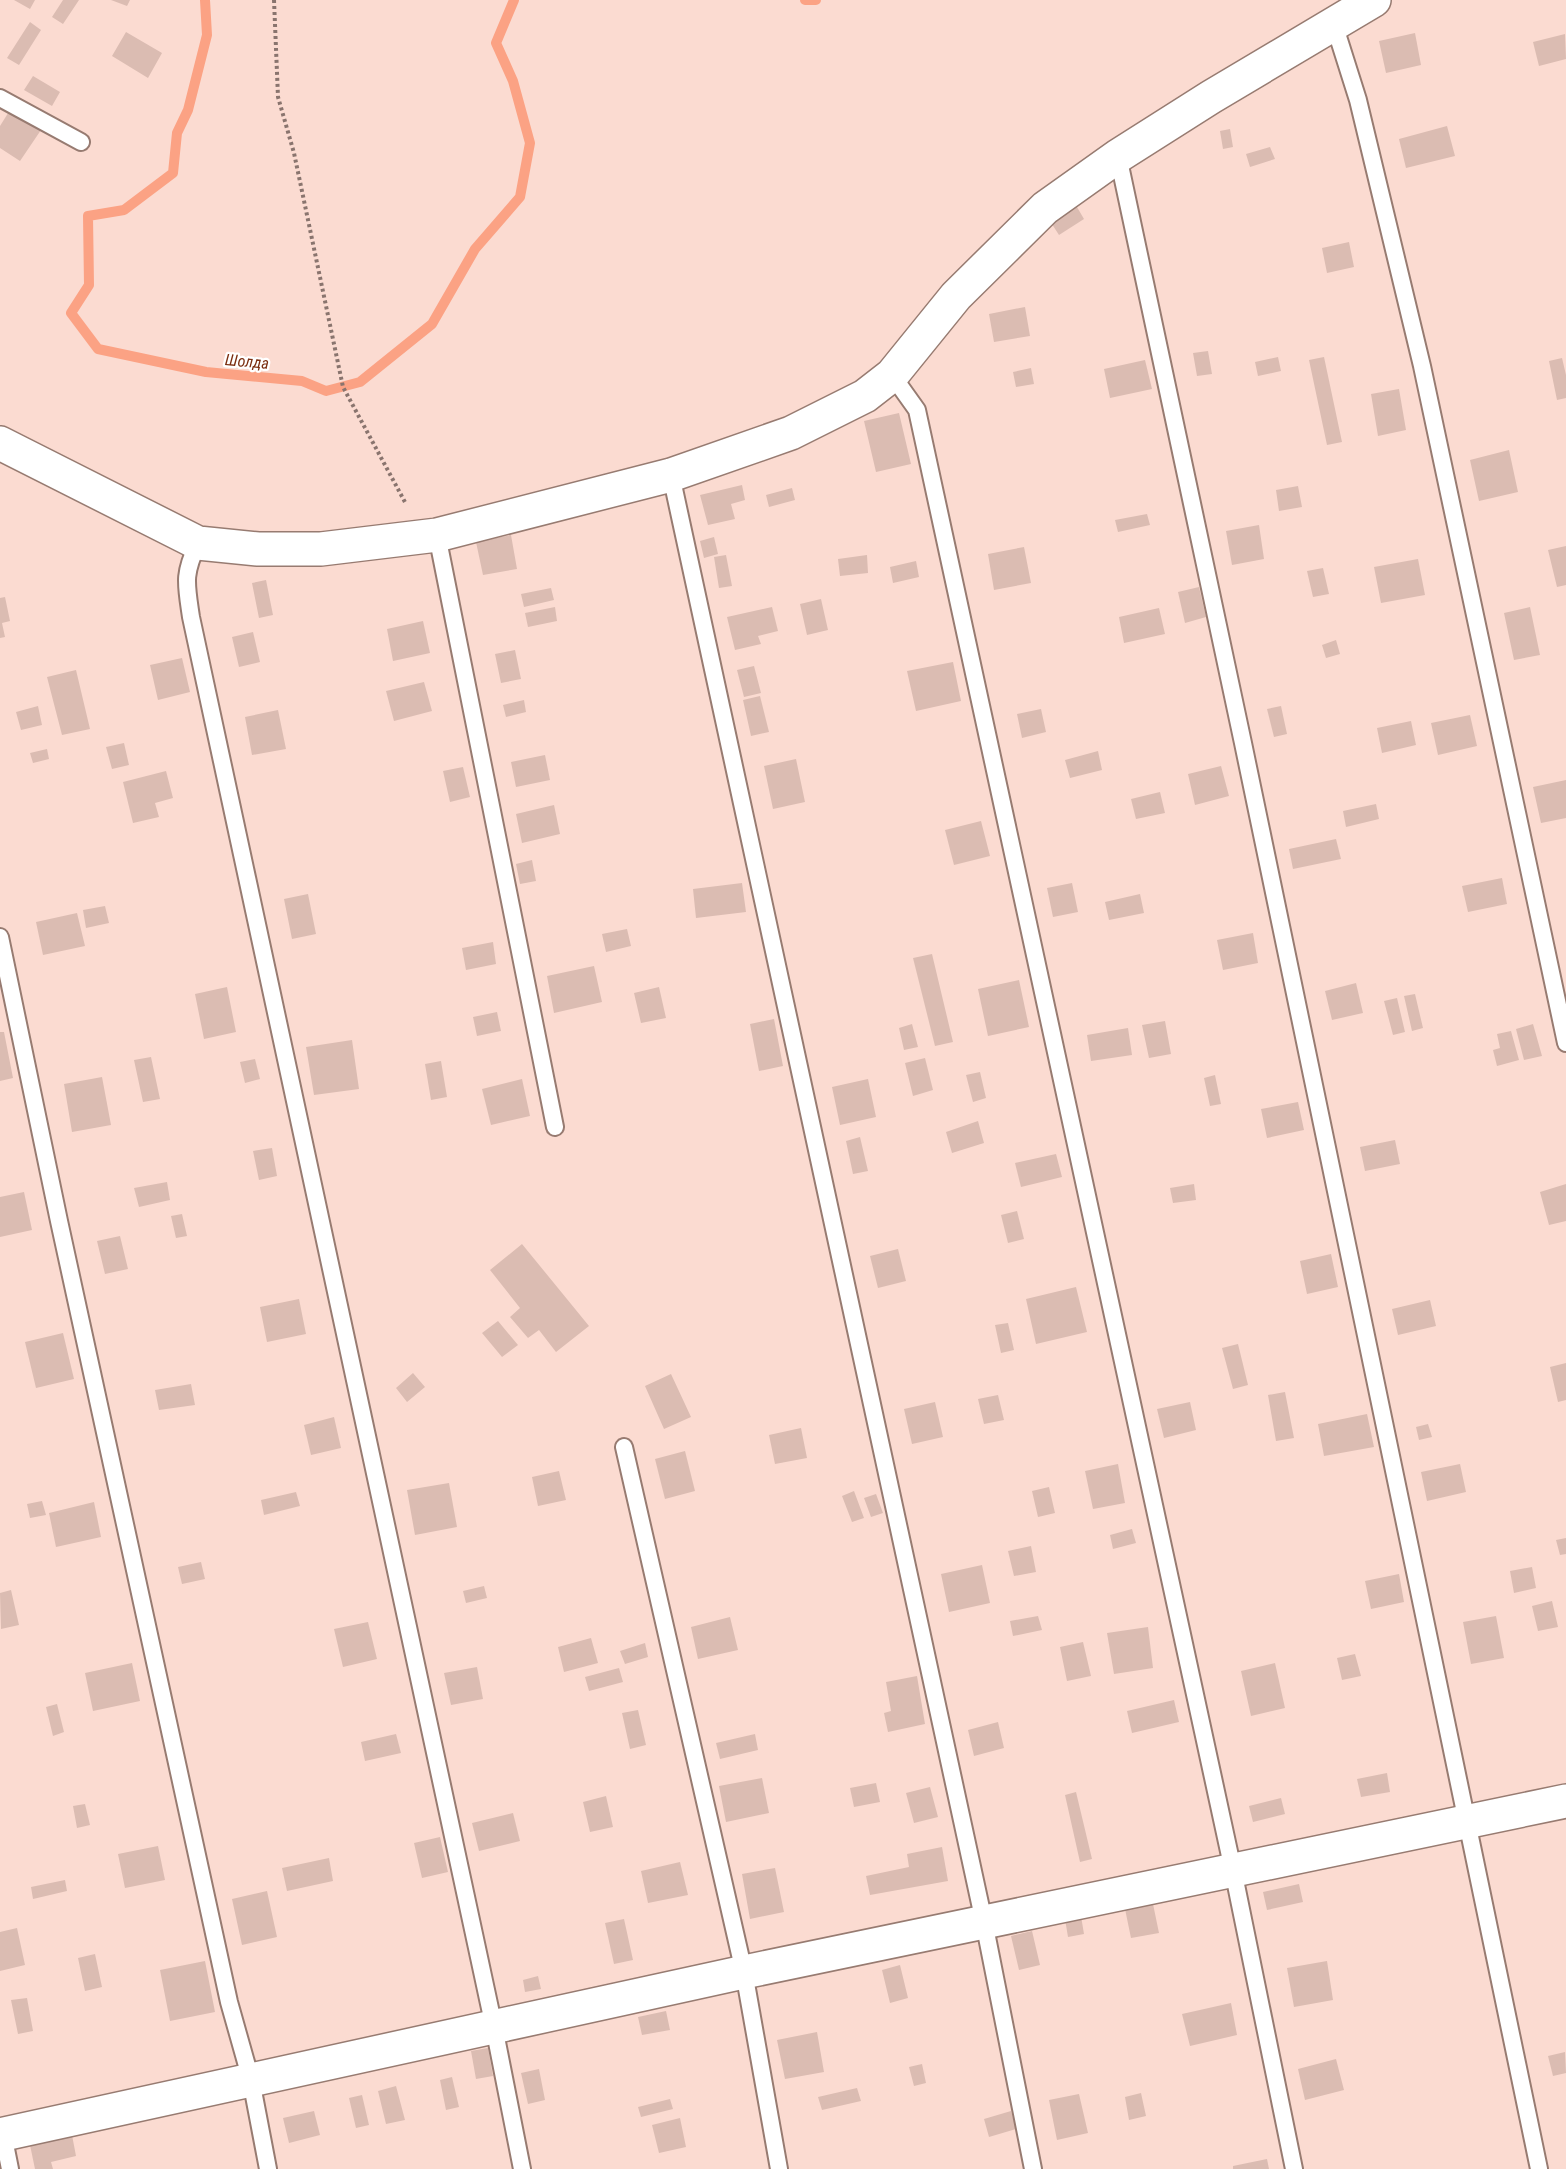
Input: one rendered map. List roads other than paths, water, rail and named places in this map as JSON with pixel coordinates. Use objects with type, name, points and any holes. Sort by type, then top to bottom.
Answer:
[{"type":"street","points":[[0,443],[198,543],[258,549],[321,549],[430,536],[671,475],[791,433],[865,396],[892,375],[956,296],[1045,208],[1118,156],[1374,0]]},
{"type":"street","points":[[1,2130],[251,2080],[744,1972],[1566,1802]]},
{"type":"lane","points":[[1334,24],[1358,100],[1422,366],[1566,1043]]},
{"type":"lane","points":[[0,98],[81,141]]},
{"type":"lane","points":[[1118,156],[1243,744],[1539,2169]]},
{"type":"lane","points":[[892,375],[917,410],[1233,1870],[1294,2169]]},
{"type":"lane","points":[[671,475],[984,1922],[1033,2169]]},
{"type":"lane","points":[[430,536],[555,1127]]},
{"type":"lane","points":[[198,543],[188,564],[186,584],[192,617],[494,2027],[522,2169]]},
{"type":"lane","points":[[0,938],[59,1221],[229,2002],[251,2080],[267,2169]]},
{"type":"lane","points":[[624,1448],[744,1972],[779,2169]]},
{"type":"lane","points":[[1,2130],[10,2169]]},
{"type":"waterway","name":"Шолда","points":[[205,0],[207,35],[188,110],[177,133],[173,173],[124,210],[88,216],[89,285],[71,313],[98,349],[206,372],[302,381],[326,391],[360,382],[432,324],[475,249],[520,197],[530,143],[513,81],[496,43],[514,0]]},
{"type":"waterway","name":"Шолда","points":[[805,0],[816,0]]}]
